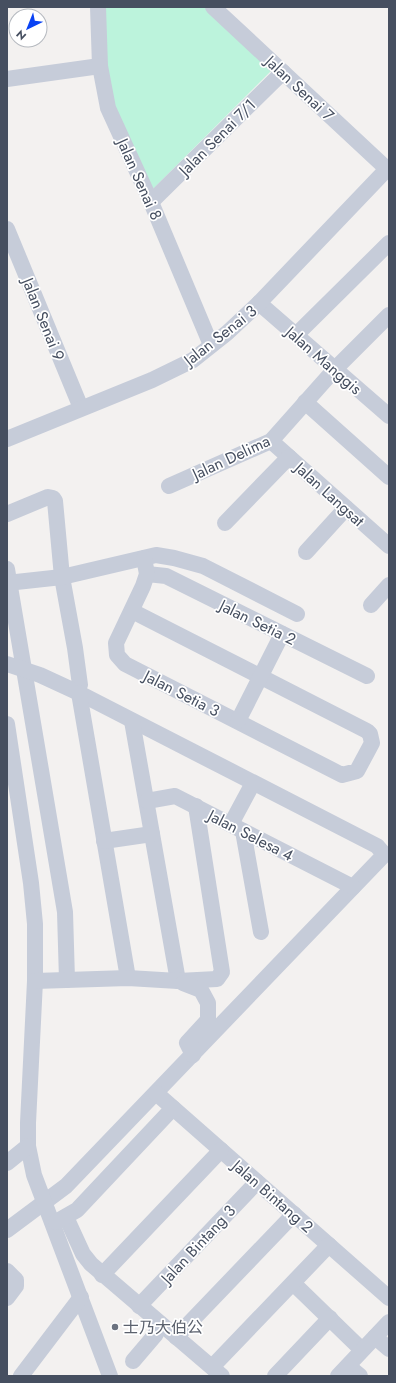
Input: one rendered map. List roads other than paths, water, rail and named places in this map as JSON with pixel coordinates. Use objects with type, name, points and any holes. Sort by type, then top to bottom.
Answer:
[{"type":"street","name":"Jalan Senai 8","points":[[98,7],[100,66],[108,108],[151,202],[211,345]]},
{"type":"street","name":"Jalan Senai 7","points":[[213,7],[388,168]]},
{"type":"street","points":[[7,79],[100,66]]},
{"type":"street","name":"Jalan Senai 7/1","points":[[151,202],[283,72]]},
{"type":"street","name":"Jalan Senai 3","points":[[7,439],[152,380],[193,360],[259,303],[388,168]]},
{"type":"street","name":"Jalan Senai 9","points":[[7,230],[81,408]]},
{"type":"street","points":[[296,335],[389,243]]},
{"type":"street","name":"Jalan Manggis","points":[[259,303],[335,369],[387,410]]},
{"type":"street","name":"Jalan Delima","points":[[169,486],[271,441],[335,369],[389,315]]},
{"type":"street","points":[[305,402],[389,477]]},
{"type":"street","name":"Jalan Langsat","points":[[271,441],[389,546]]},
{"type":"street","points":[[225,523],[290,457]]},
{"type":"street","points":[[7,514],[48,497],[56,501],[62,577],[75,648],[79,689],[104,841],[128,978]]},
{"type":"street","points":[[306,552],[346,508]]},
{"type":"street","points":[[67,980],[65,912],[8,578],[62,577],[156,555],[203,566],[297,614]]},
{"type":"street","points":[[144,558],[147,574]]},
{"type":"street","name":"Jalan Setia 3","points":[[147,574],[116,643],[118,655],[125,664],[342,775],[357,771],[372,743],[370,734],[261,677]]},
{"type":"street","name":"Jalan Setia 2","points":[[147,574],[166,576],[367,676]]},
{"type":"street","points":[[371,605],[389,585]]},
{"type":"street","points":[[132,610],[261,677]]},
{"type":"street","points":[[238,721],[282,634]]},
{"type":"street","points":[[7,664],[79,689],[132,722],[377,846],[382,850],[383,856],[66,1186],[7,1230]]},
{"type":"street","points":[[132,722],[178,981]]},
{"type":"street","points":[[8,734],[31,883],[35,924],[35,980],[28,1123],[28,1146],[34,1175],[45,1203],[83,1254],[102,1275],[176,1337],[214,1373]]},
{"type":"street","points":[[253,783],[237,827],[261,932]]},
{"type":"street","name":"Jalan Selesa 4","points":[[147,801],[175,796],[353,887]]},
{"type":"street","points":[[35,980],[128,978],[178,981],[217,979],[222,972],[196,806]]},
{"type":"street","points":[[104,841],[152,834]]},
{"type":"street","points":[[178,981],[201,990],[208,1003],[208,1020],[187,1043],[193,1055]]},
{"type":"street","name":"Jalan Bintang 2","points":[[156,1093],[389,1298]]},
{"type":"street","points":[[59,1220],[77,1210],[173,1108]]},
{"type":"street","points":[[7,1162],[28,1146]]},
{"type":"street","points":[[102,1275],[221,1150]]},
{"type":"street","name":"Jalan Bintang 3","points":[[139,1306],[257,1182]]},
{"type":"street","points":[[176,1337],[294,1214]]},
{"type":"street","points":[[59,1220],[69,1267],[110,1376]]},
{"type":"street","points":[[214,1373],[293,1283],[329,1245]]},
{"type":"street","points":[[69,1267],[83,1271],[156,1334],[214,1373]]},
{"type":"street","points":[[7,1271],[16,1280],[16,1286],[7,1298]]},
{"type":"street","points":[[293,1283],[362,1350]]},
{"type":"street","points":[[21,1376],[81,1297]]},
{"type":"street","points":[[275,1376],[330,1318]]},
{"type":"street","points":[[360,1376],[343,1371],[389,1322]]},
{"type":"street","points":[[133,1361],[156,1334]]},
{"type":"street","points":[[375,1337],[389,1350]]},
{"type":"place","name":"士乃大伯公","points":[[115,1327]]}]
